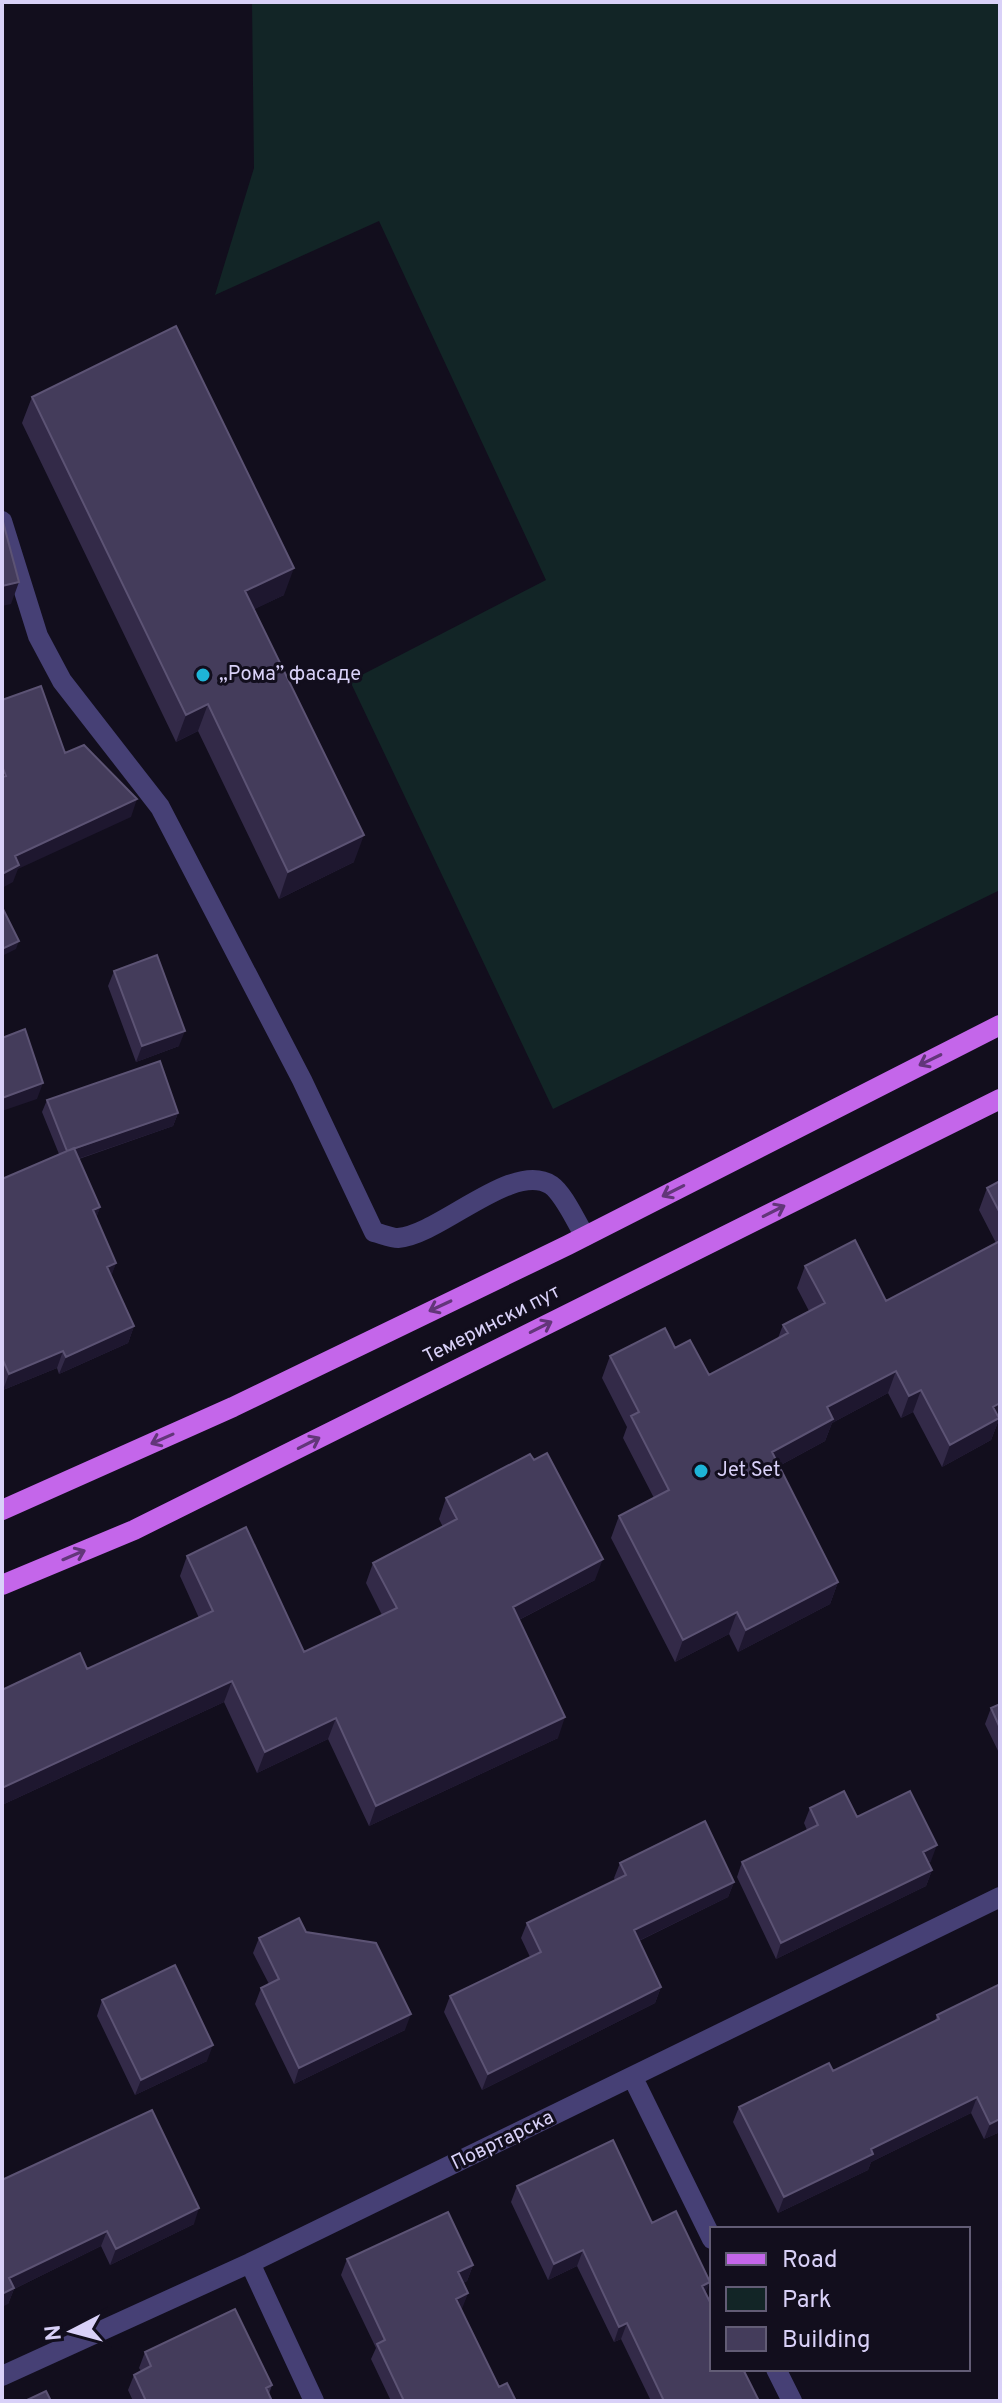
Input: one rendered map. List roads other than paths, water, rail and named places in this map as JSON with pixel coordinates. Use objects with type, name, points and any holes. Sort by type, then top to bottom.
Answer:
[{"type":"main road","name":"Темерински пут","points":[[2,1510],[233,1407],[585,1236],[1000,1025]]},
{"type":"main road","name":"Темерински пут","points":[[2,1585],[134,1530],[1000,1099]]},
{"type":"street","points":[[2,521],[38,636],[50,659],[62,681],[160,807],[302,1080],[374,1232],[396,1238],[416,1234],[511,1184],[533,1179],[552,1186],[585,1236]]},
{"type":"street","name":"Повртарска","points":[[2,2376],[250,2263],[1000,1897]]},
{"type":"street","points":[[633,2078],[710,2235]]},
{"type":"street","points":[[250,2263],[314,2401]]},
{"type":"street","points":[[777,2371],[792,2401]]},
{"type":"place","name":"„Рома” фасаде","points":[[203,675]]},
{"type":"place","name":"Jet Set","points":[[701,1471]]}]
